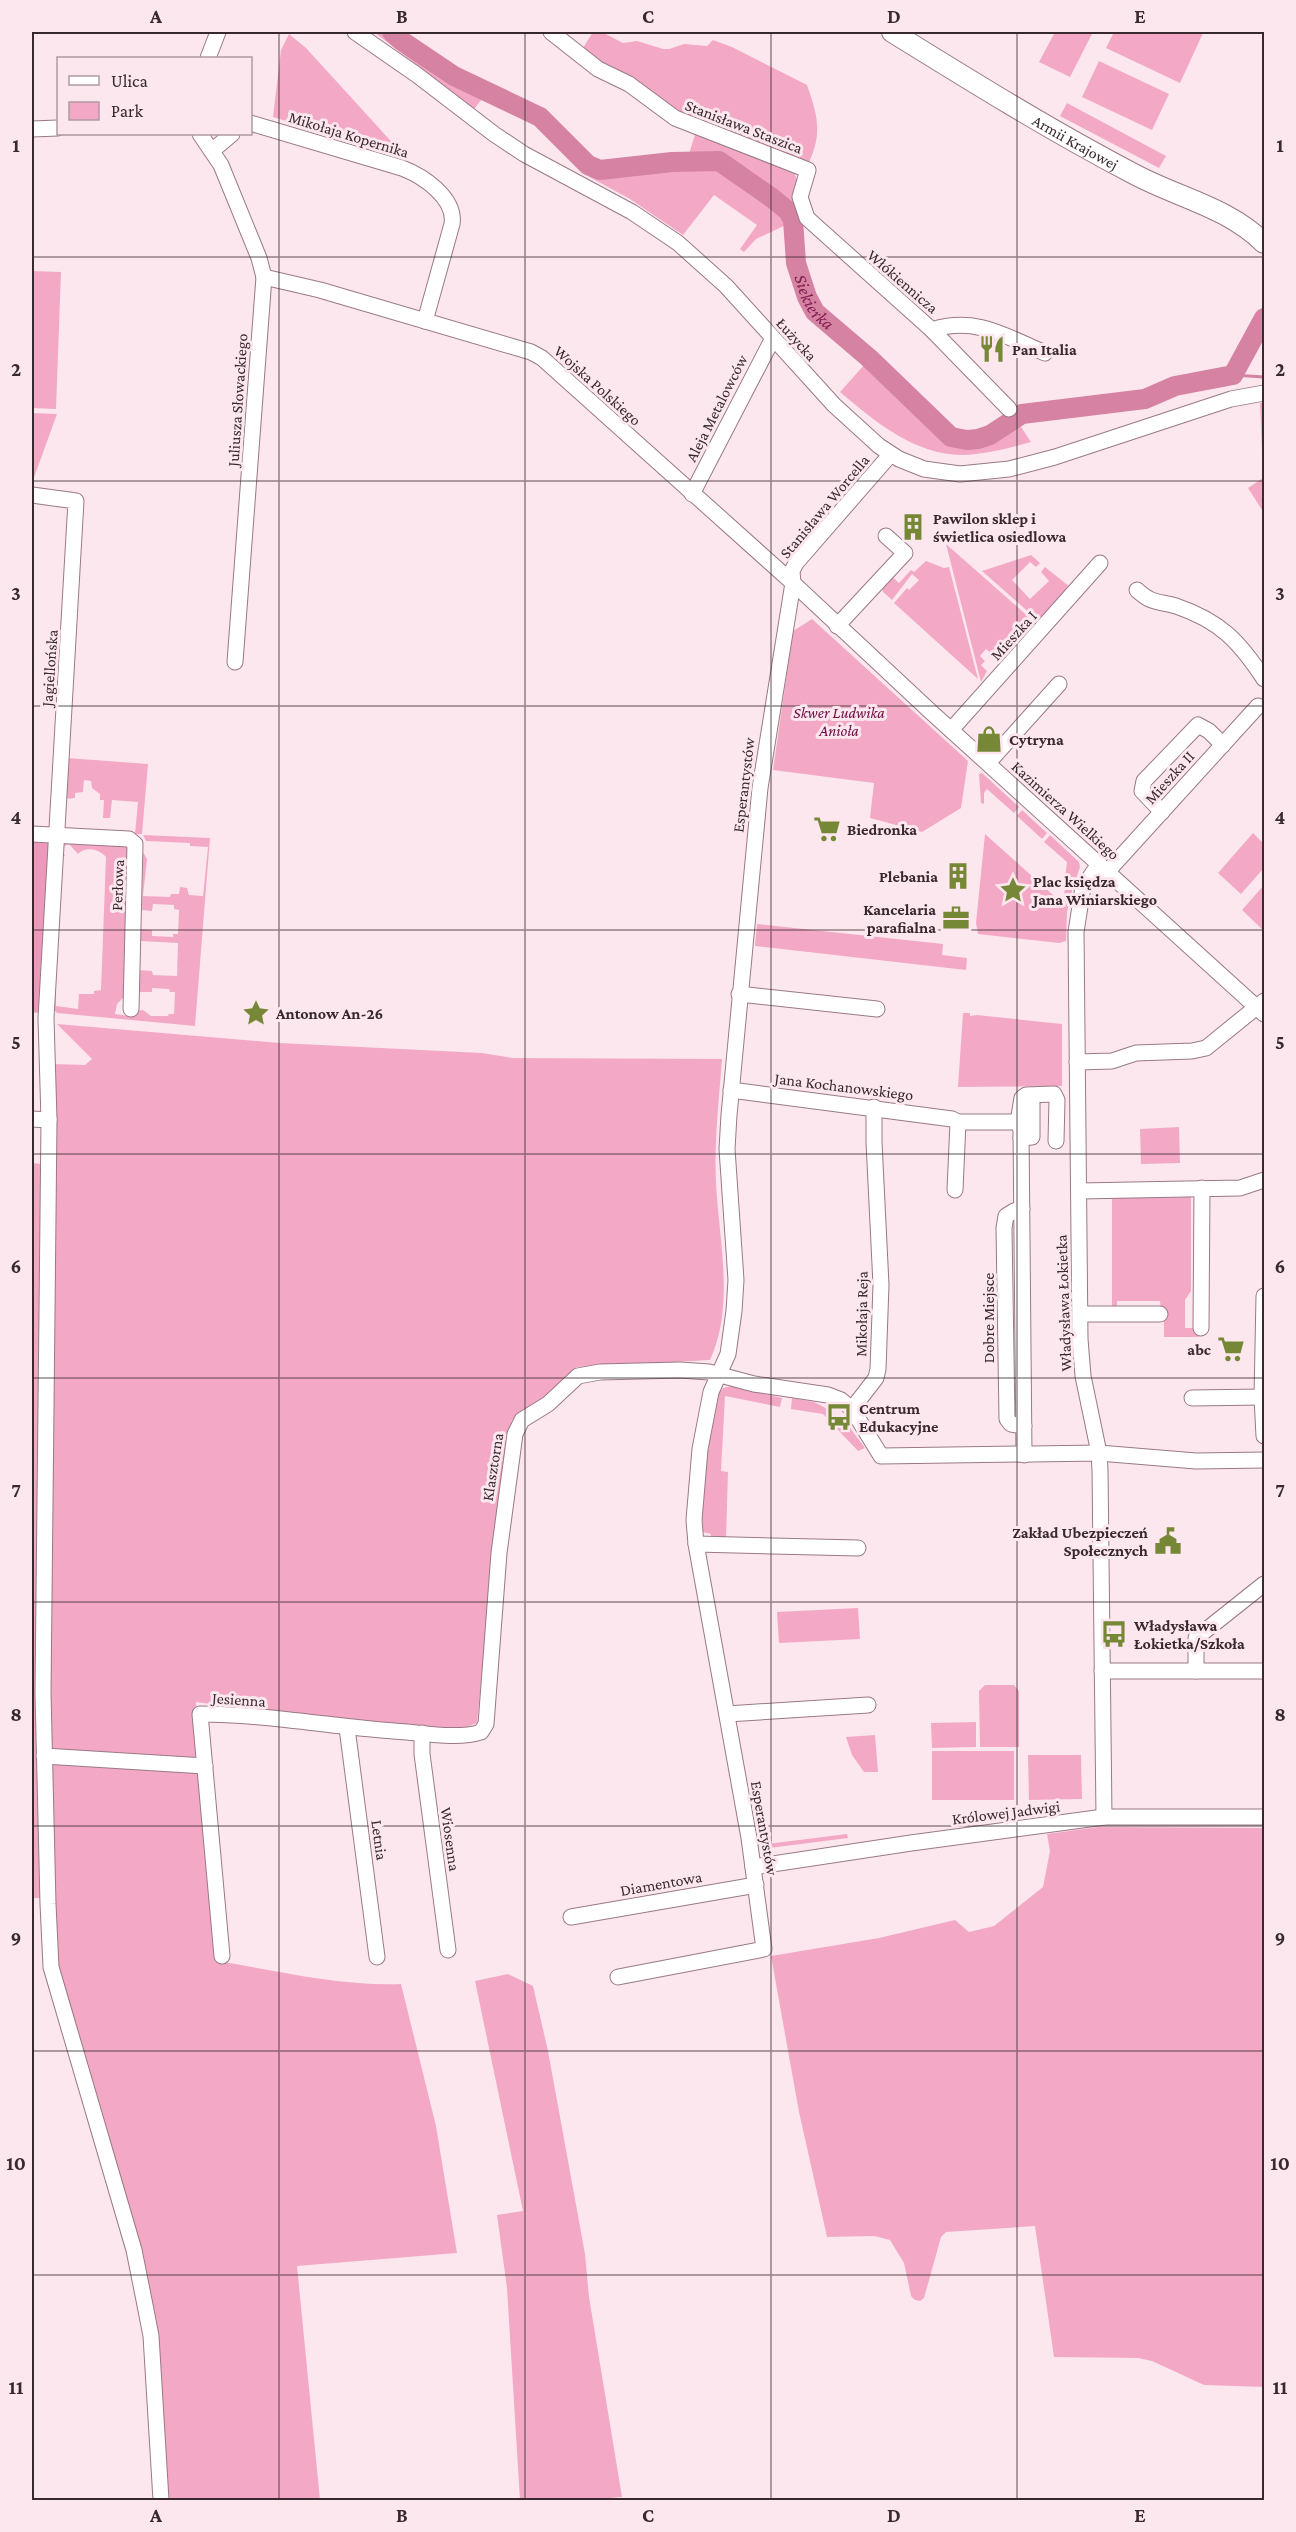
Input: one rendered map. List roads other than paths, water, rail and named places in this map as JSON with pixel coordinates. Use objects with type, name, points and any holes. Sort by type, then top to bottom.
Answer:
[{"type":"main road","name":"Armii Krajowej","points":[[892,32],[1034,120],[1120,167],[1152,184],[1236,219],[1264,243]]},
{"type":"street","points":[[208,57],[218,32]]},
{"type":"street","name":"Łużycka","points":[[355,32],[524,154],[632,212],[678,243],[726,286],[817,388],[890,455],[917,466],[960,474],[1001,471],[1055,457],[1231,399],[1264,393]]},
{"type":"street","name":"Stanisława Staszica","points":[[551,32],[598,69],[629,84],[675,118],[808,170]]},
{"type":"street","name":"Mikołaja Kopernika","points":[[252,124],[402,168],[422,178],[447,202],[453,214],[452,224],[425,321]]},
{"type":"street","points":[[32,129],[57,128]]},
{"type":"street","name":"Juliusza Słowackiego","points":[[201,135],[213,150],[225,175],[259,258],[264,277],[235,662]]},
{"type":"street","points":[[213,150],[231,135]]},
{"type":"street","name":"Włókiennicza","points":[[808,170],[800,197],[807,218],[932,330],[1009,409]]},
{"type":"street","name":"Wojska Polskiego","points":[[264,277],[303,285],[531,352],[542,358],[792,583]]},
{"type":"street","points":[[932,330],[952,324],[969,324],[1045,353]]},
{"type":"street","name":"Aleja Metalowców","points":[[692,494],[739,395],[773,338]]},
{"type":"street","name":"Stanisława Worcella","points":[[792,583],[793,566],[890,455]]},
{"type":"street","name":"Jagiellońska","points":[[32,495],[76,501],[56,836],[39,1017],[50,1120],[44,1756],[51,1967],[134,2250],[151,2336],[160,2500]]},
{"type":"street","points":[[837,626],[905,554],[886,536]]},
{"type":"street","name":"Mieszka I","points":[[951,730],[1100,563]]},
{"type":"street","name":"Kazimierza Wielkiego","points":[[792,583],[1103,868],[1262,1007]]},
{"type":"street","name":"Esperantystów","points":[[618,1977],[764,1949],[756,1885],[696,1544],[694,1520],[697,1481],[711,1392],[728,1354],[734,1311],[736,1280],[727,1149],[731,1090],[760,788],[792,583]]},
{"type":"street","points":[[1137,590],[1148,600],[1175,606],[1218,625],[1245,651],[1264,679]]},
{"type":"street","points":[[988,763],[1059,684]]},
{"type":"street","name":"Mieszka II","points":[[1103,868],[1162,812],[1258,706]]},
{"type":"street","points":[[1162,812],[1142,791],[1144,781],[1198,725],[1209,731],[1223,745]]},
{"type":"street","points":[[32,834],[56,836]]},
{"type":"street","name":"Perłowa","points":[[56,836],[129,840],[135,844],[131,1009]]},
{"type":"street","name":"Władysława Łokietka","points":[[1103,868],[1083,887],[1077,919],[1077,1062],[1080,1314],[1083,1376],[1099,1453],[1104,1817]]},
{"type":"street","points":[[740,994],[877,1009]]},
{"type":"street","points":[[1077,1062],[1112,1061],[1136,1053],[1192,1051],[1206,1048],[1262,1007]]},
{"type":"street","name":"Jana Kochanowskiego","points":[[731,1090],[874,1107],[955,1120]]},
{"type":"street","points":[[955,1190],[955,1120],[1018,1122],[1022,1098],[1026,1095],[1054,1094],[1057,1100],[1056,1141]]},
{"type":"street","points":[[1021,1138],[1032,1137],[1032,1103]]},
{"type":"street","name":"Mikołaja Reja","points":[[852,1409],[876,1378],[879,1369],[881,1285],[874,1107]]},
{"type":"street","points":[[32,1119],[50,1120]]},
{"type":"street","name":"Dobre Miejsce","points":[[1018,1122],[1021,1138],[1024,1455]]},
{"type":"street","points":[[1078,1191],[1240,1188],[1264,1180]]},
{"type":"street","points":[[1201,1328],[1202,1188]]},
{"type":"street","points":[[1264,1296],[1264,1436]]},
{"type":"street","points":[[1080,1314],[1160,1314]]},
{"type":"street","name":"Klasztorna","points":[[481,1732],[486,1724],[499,1553],[517,1425],[548,1404],[570,1381],[583,1374],[681,1370],[719,1374]]},
{"type":"street","points":[[719,1374],[754,1384],[828,1395],[841,1400],[852,1409],[881,1456],[1099,1453],[1196,1461],[1264,1460]]},
{"type":"street","points":[[1192,1398],[1264,1404]]},
{"type":"street","points":[[696,1544],[858,1548]]},
{"type":"street","points":[[1196,1671],[1196,1638],[1264,1584]]},
{"type":"street","points":[[1102,1671],[1264,1671]]},
{"type":"street","points":[[727,1714],[868,1705]]},
{"type":"street","name":"Jesienna","points":[[222,1956],[200,1714],[237,1714],[347,1728],[422,1733],[481,1732]]},
{"type":"street","name":"Letnia","points":[[347,1728],[377,1957]]},
{"type":"street","name":"Wiosenna","points":[[422,1733],[422,1754],[448,1950]]},
{"type":"street","points":[[44,1756],[205,1766]]},
{"type":"street","name":"Królowej Jadwigi","points":[[753,1867],[1104,1817],[1264,1817]]},
{"type":"street","name":"Diamentowa","points":[[571,1917],[756,1885]]},
{"type":"waterway","name":"Siekierka","points":[[392,32],[454,76],[540,117],[588,165],[600,170],[672,162],[719,161],[772,198],[788,211],[793,220],[796,263],[807,297],[815,312],[869,358],[951,437],[967,440],[978,439],[990,435],[1022,414],[1145,399],[1175,386],[1233,375],[1264,318]]},
{"type":"waterway","points":[[1233,375],[1264,377]]},
{"type":"place","name":"Pan Italia","points":[[992,349]]},
{"type":"place","name":"Pawilon sklep i świetlica osiedlowa","points":[[913,527]]},
{"type":"place","name":"Cytryna","points":[[989,739]]},
{"type":"place","name":"Biedronka","points":[[827,829]]},
{"type":"place","name":"Plebania","points":[[958,876]]},
{"type":"place","name":"Plac księdza Jana Winiarskiego","points":[[1013,890]]},
{"type":"place","name":"Kancelaria parafialna","points":[[956,918]]},
{"type":"place","name":"Antonow An-26","points":[[256,1013]]},
{"type":"place","name":"abc","points":[[1231,1349]]},
{"type":"place","name":"Centrum Edukacyjne","points":[[839,1417]]},
{"type":"place","name":"Zakład Ubezpieczeń Społecznych","points":[[1168,1541]]},
{"type":"place","name":"Władysława Łokietka/Szkoła","points":[[1114,1634]]},
{"type":"park label","name":"Skwer Ludwika Anioła","points":[[839,721]]}]
